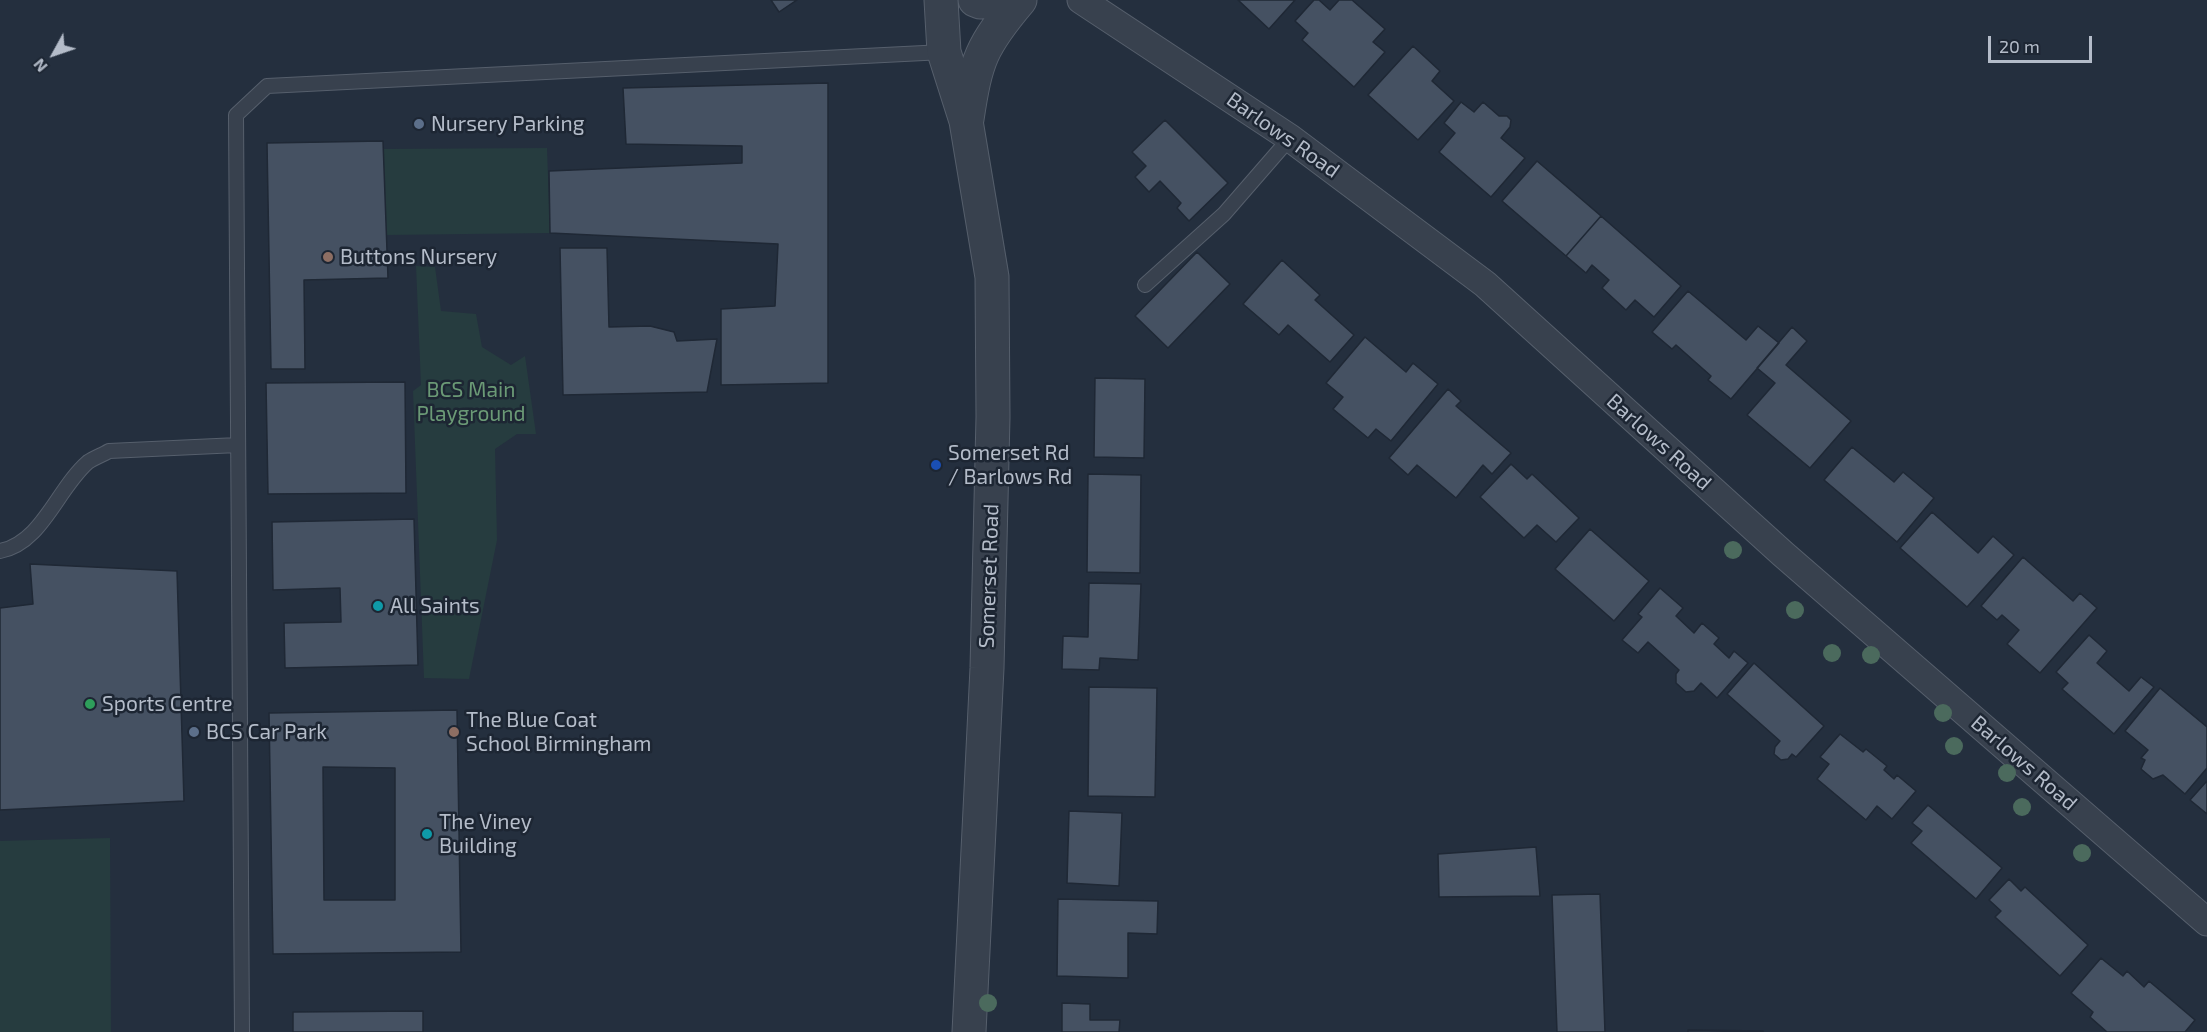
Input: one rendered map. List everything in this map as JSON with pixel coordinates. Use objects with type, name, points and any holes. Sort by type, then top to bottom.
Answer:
[{"type":"street","name":"Somerset Road","points":[[941,0],[944,52],[966,121],[992,277],[993,417],[987,668],[969,1032]]},
{"type":"street","points":[[975,0],[980,2],[1004,0]]},
{"type":"street","name":"Somerset Road","points":[[966,121],[980,56],[992,33],[1020,0]]},
{"type":"street","name":"Barlows Road","points":[[1081,0],[1290,138],[1485,284],[1783,554],[2207,922]]},
{"type":"lane","points":[[242,1032],[236,115],[267,86],[944,52]]},
{"type":"lane","points":[[1145,285],[1224,214],[1290,138]]},
{"type":"lane","points":[[0,551],[16,548],[28,539],[76,474],[90,460],[109,452],[238,446]]},
{"type":"green space","points":[[547,148],[550,233],[386,235],[383,149]]},
{"type":"green space","name":"BCS Main Playground","points":[[416,266],[435,267],[441,311],[476,314],[482,347],[511,365],[525,356],[536,434],[517,434],[495,449],[497,540],[469,679],[424,678],[413,391],[421,385]]},
{"type":"green space","points":[[110,838],[111,1032],[0,1032],[0,841]]},
{"type":"building","points":[[771,0],[797,0],[779,12]]},
{"type":"building","points":[[1238,0],[1295,0],[1269,29]]},
{"type":"building","points":[[1314,0],[1319,0],[1330,10],[1339,0],[1352,0],[1385,29],[1373,42],[1385,52],[1354,87],[1302,40],[1308,33],[1295,21]]},
{"type":"building","points":[[1413,46],[1440,71],[1432,81],[1454,101],[1418,140],[1368,95]]},
{"type":"building","points":[[828,83],[828,383],[721,385],[721,309],[775,306],[778,244],[550,233],[549,171],[742,163],[742,146],[626,144],[623,88]]},
{"type":"building","points":[[1461,102],[1474,112],[1483,102],[1499,116],[1507,116],[1511,120],[1510,127],[1501,138],[1525,158],[1491,197],[1439,152],[1455,133],[1444,123]]},
{"type":"building","points":[[1165,120],[1228,183],[1189,221],[1177,208],[1181,203],[1160,181],[1149,192],[1135,177],[1146,166],[1132,152]]},
{"type":"building","name":"Buttons Nursery","points":[[383,141],[388,278],[304,280],[305,369],[271,369],[267,143]]},
{"type":"building","points":[[1537,161],[1601,216],[1566,256],[1502,201]]},
{"type":"building","points":[[1601,216],[1681,286],[1654,317],[1635,300],[1626,310],[1602,288],[1609,280],[1592,265],[1586,273],[1566,256]]},
{"type":"building","points":[[560,248],[607,248],[609,327],[650,326],[674,332],[677,341],[717,339],[707,392],[563,395]]},
{"type":"building","points":[[1197,252],[1230,284],[1168,348],[1135,316]]},
{"type":"building","points":[[1282,260],[1320,295],[1315,300],[1354,335],[1330,362],[1288,325],[1279,335],[1243,304]]},
{"type":"building","points":[[1688,291],[1746,340],[1758,326],[1779,343],[1731,399],[1708,380],[1711,376],[1676,345],[1672,349],[1652,332]]},
{"type":"building","points":[[1792,327],[1807,341],[1786,365],[1851,421],[1810,468],[1747,415],[1775,383],[1757,368]]},
{"type":"building","points":[[1365,337],[1406,372],[1413,363],[1438,384],[1391,441],[1376,429],[1368,438],[1333,409],[1343,397],[1326,383]]},
{"type":"building","points":[[1095,378],[1145,379],[1144,458],[1094,457]]},
{"type":"building","points":[[405,382],[406,493],[268,494],[266,383]]},
{"type":"building","points":[[1448,389],[1461,401],[1456,406],[1511,453],[1492,474],[1483,465],[1456,498],[1417,465],[1408,475],[1389,458]]},
{"type":"building","points":[[1852,447],[1894,482],[1903,472],[1934,498],[1897,542],[1824,480]]},
{"type":"building","points":[[1511,464],[1527,479],[1532,474],[1579,518],[1556,542],[1537,525],[1524,538],[1480,497]]},
{"type":"building","points":[[1088,474],[1141,475],[1140,573],[1087,572]]},
{"type":"building","points":[[1932,512],[1978,553],[1993,536],[2014,555],[1967,607],[1900,548]]},
{"type":"building","name":"All Saints","points":[[414,519],[418,665],[285,668],[284,623],[341,622],[340,588],[273,590],[272,522]]},
{"type":"building","points":[[1590,529],[1649,581],[1614,621],[1555,569]]},
{"type":"building","points":[[2023,557],[2073,601],[2080,593],[2097,608],[2040,673],[2007,644],[2019,630],[2002,615],[1997,620],[1981,606]]},
{"type":"building","name":"Sports Centre","points":[[30,564],[177,571],[184,801],[0,810],[0,608],[33,604]]},
{"type":"building","points":[[1089,583],[1141,584],[1138,660],[1100,658],[1099,670],[1062,669],[1063,636],[1088,637]]},
{"type":"building","points":[[1660,588],[1683,608],[1676,616],[1694,633],[1702,623],[1719,638],[1714,644],[1729,658],[1734,651],[1748,663],[1717,698],[1701,683],[1694,691],[1686,692],[1676,683],[1676,674],[1679,670],[1648,642],[1638,653],[1622,640],[1642,617],[1638,614]]},
{"type":"building","points":[[2089,635],[2107,651],[2097,663],[2129,691],[2141,677],[2154,687],[2114,734],[2062,689],[2068,683],[2056,672]]},
{"type":"building","points":[[1754,663],[1824,726],[1796,757],[1792,754],[1788,759],[1781,760],[1774,754],[1775,747],[1780,741],[1727,694]]},
{"type":"building","points":[[1089,687],[1157,688],[1155,797],[1088,796]]},
{"type":"building","points":[[2160,688],[2207,727],[2207,768],[2185,794],[2163,775],[2153,779],[2141,769],[2145,760],[2141,758],[2148,750],[2125,731]]},
{"type":"building","name":"The Viney Building","points":[[457,710],[461,952],[273,954],[269,713]],"holes":[[[323,767],[395,768],[395,900],[324,900]]]},
{"type":"building","points":[[1840,734],[1863,752],[1866,749],[1887,766],[1884,770],[1894,779],[1897,775],[1916,791],[1892,819],[1877,806],[1866,820],[1817,779],[1829,764],[1820,757]]},
{"type":"building","points":[[2207,781],[2207,814],[2190,800]]},
{"type":"building","points":[[1928,805],[2002,868],[1976,899],[1911,843],[1922,831],[1912,823]]},
{"type":"building","points":[[1069,811],[1122,813],[1119,886],[1067,883]]},
{"type":"building","points":[[1536,847],[1540,896],[1439,897],[1438,854]]},
{"type":"building","points":[[2009,879],[2021,891],[2025,887],[2088,945],[2060,976],[1995,917],[2001,911],[1989,900]]},
{"type":"building","points":[[1600,894],[1605,1032],[1557,1032],[1552,895]]},
{"type":"building","points":[[1058,899],[1158,901],[1157,934],[1128,933],[1128,978],[1057,976]]},
{"type":"building","points":[[2101,958],[2123,976],[2127,971],[2144,987],[2149,981],[2195,1020],[2185,1032],[2107,1032],[2090,1017],[2093,1012],[2071,993]]},
{"type":"building","points":[[1062,1003],[1090,1004],[1090,1020],[1120,1020],[1119,1032],[1062,1032]]},
{"type":"building","points":[[423,1011],[423,1032],[293,1032],[293,1012]]},
{"type":"building","points":[[1688,1030],[1763,1031],[1763,1032],[1688,1032]]},
{"type":"place","name":"Nursery Parking","points":[[419,124]]},
{"type":"place","name":"Buttons Nursery","points":[[328,257]]},
{"type":"place","name":"Somerset Rd / Barlows Rd","points":[[936,465]]},
{"type":"place","name":"All Saints","points":[[378,606]]},
{"type":"place","name":"Sports Centre","points":[[90,704]]},
{"type":"place","name":"BCS Car Park","points":[[194,732]]},
{"type":"place","name":"The Blue Coat School Birmingham","points":[[454,732]]},
{"type":"place","name":"The Viney Building","points":[[427,834]]}]
